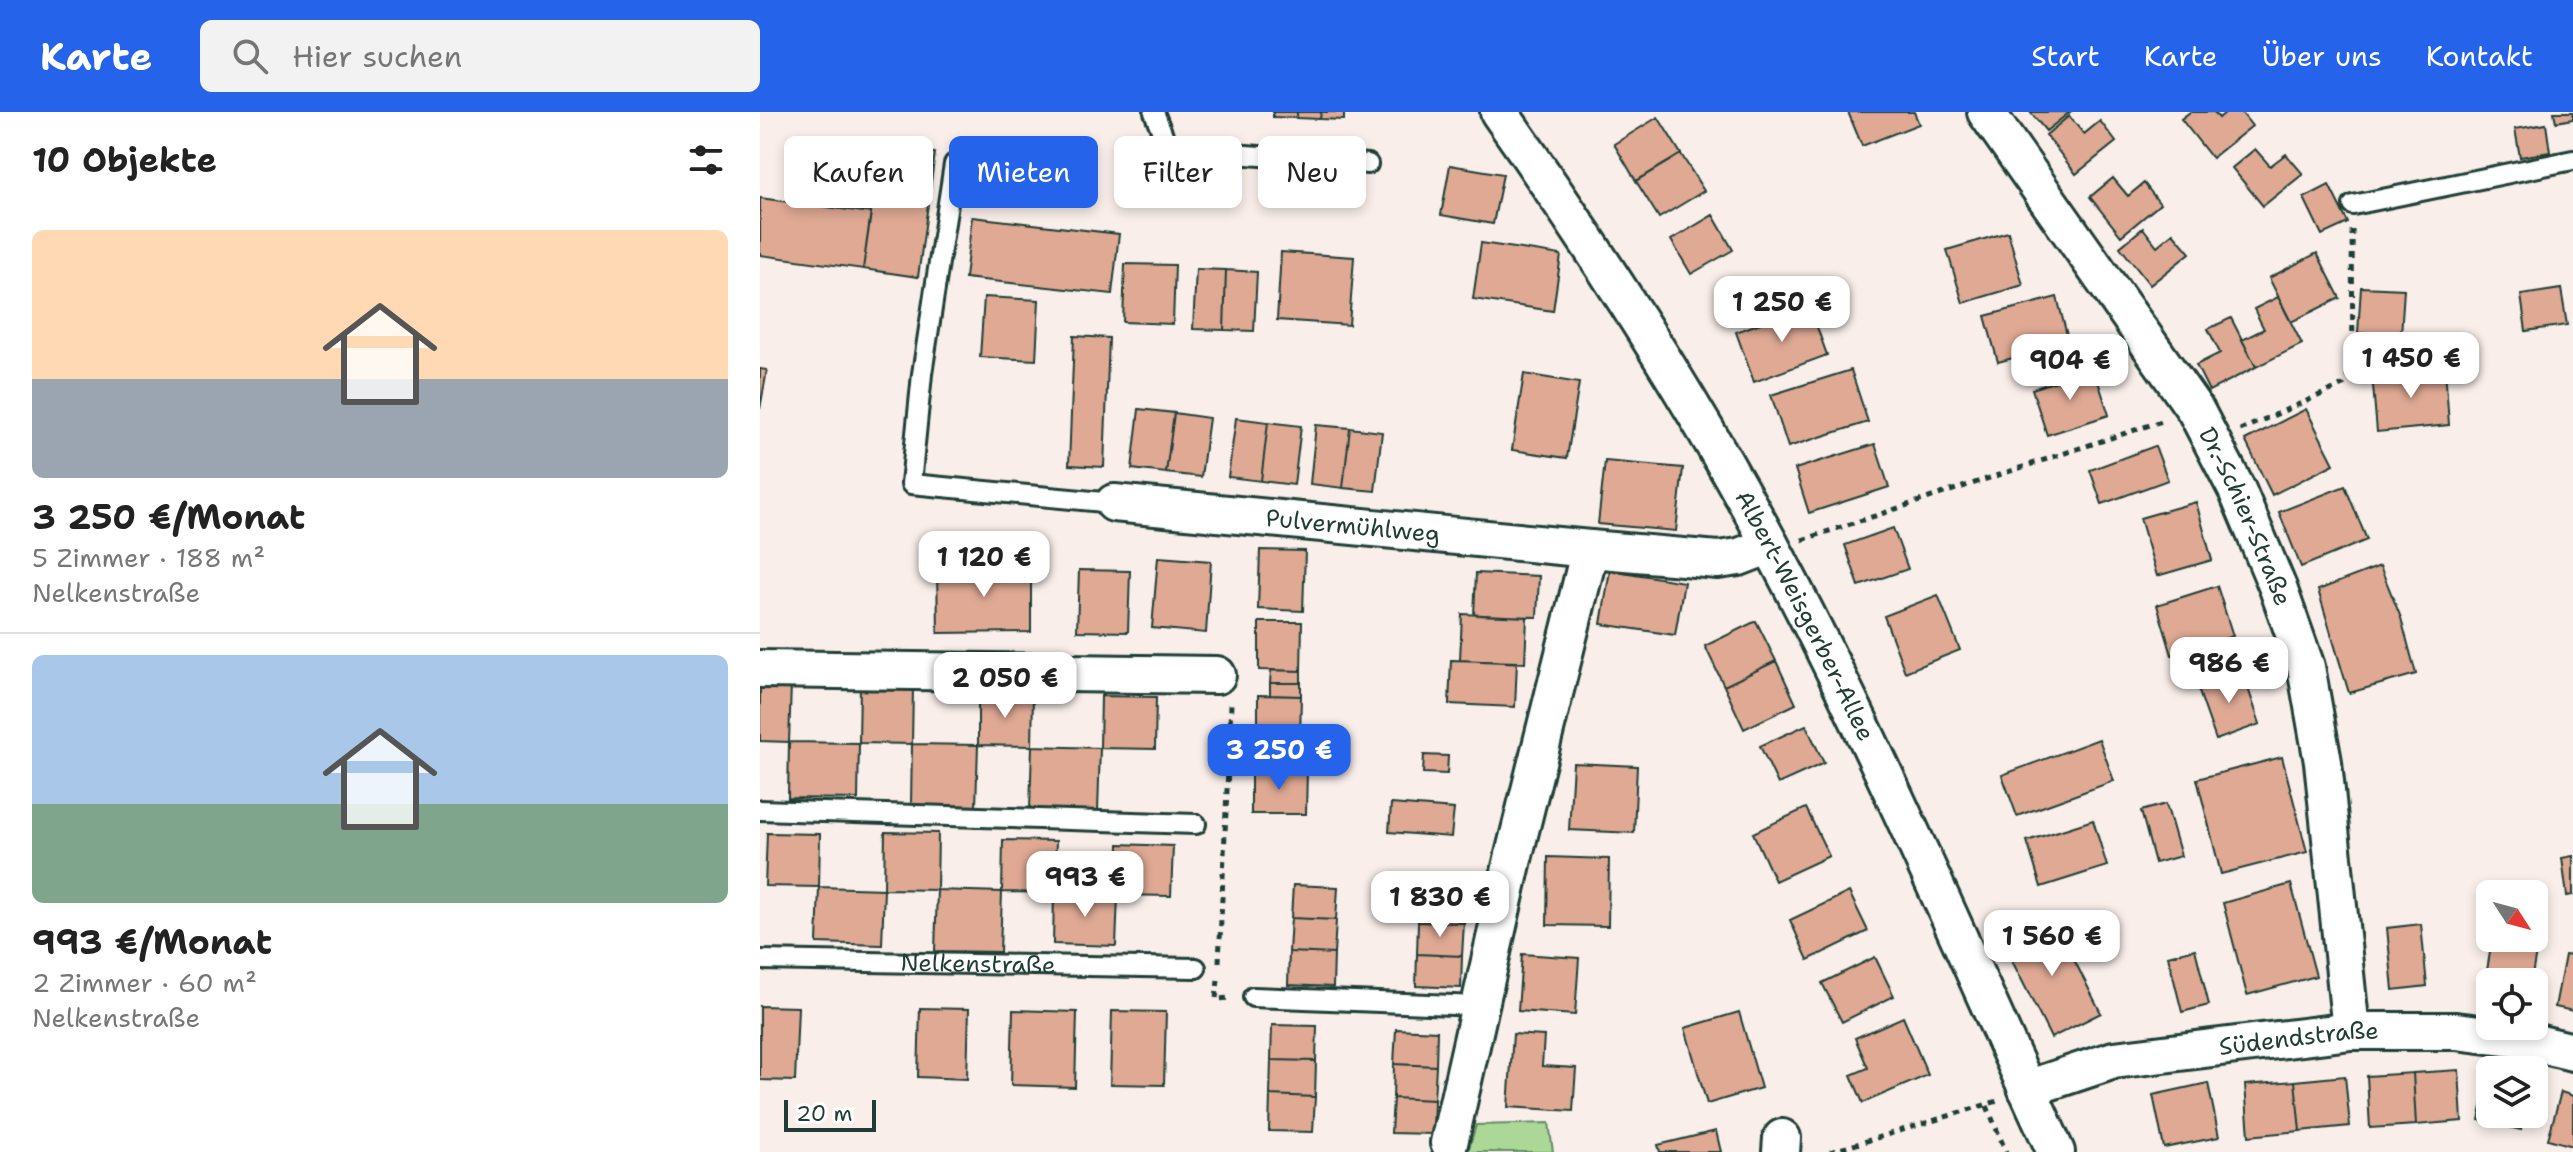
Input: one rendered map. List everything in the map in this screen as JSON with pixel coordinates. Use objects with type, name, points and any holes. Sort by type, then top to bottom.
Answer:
[{"type":"street","name":"Albert-Weisgerber-Allee","points":[[1499,112],[1640,320],[1782,544],[1872,753],[2056,1152]]},
{"type":"street","name":"Dr.-Schier-Straße","points":[[1986,112],[2204,426],[2237,490],[2306,667],[2323,762],[2351,1031]]},
{"type":"street","name":"Pulvermühlweg","points":[[1114,503],[1718,560],[1782,544]]},
{"type":"street","points":[[1449,1143],[1478,1006],[1590,549]]},
{"type":"street","points":[[760,669],[1217,675]]},
{"type":"street","name":"Südendstraße","points":[[2027,1089],[2114,1060],[2351,1031],[2456,1031],[2520,1039],[2573,1052]]},
{"type":"lane","points":[[1154,112],[1156,127],[1165,140],[1178,150],[1368,164]]},
{"type":"lane","points":[[2353,205],[2573,160]]},
{"type":"lane","points":[[949,197],[922,374],[911,484],[1114,503]]},
{"type":"lane","points":[[760,810],[1196,824]]},
{"type":"lane","name":"Nelkenstraße","points":[[760,960],[1196,968]]},
{"type":"lane","points":[[1253,997],[1478,1006]]},
{"type":"path","points":[[1782,544],[2343,385],[2353,367],[2355,340],[2353,205]]},
{"type":"path","points":[[1217,675],[1231,700],[1216,999],[1253,997]]},
{"type":"path","points":[[1830,1152],[1987,1106],[2027,1089]]},
{"type":"path","points":[[1987,1106],[2006,1152]]},
{"type":"green space","points":[[1549,1123],[1553,1152],[1468,1152],[1476,1125]]},
{"type":"building","points":[[1273,112],[1297,112],[1297,118],[1273,117]]},
{"type":"building","points":[[1297,112],[1321,112],[1320,119],[1297,118]]},
{"type":"building","points":[[1321,112],[1344,112],[1344,120],[1320,119]]},
{"type":"building","points":[[1848,112],[1914,112],[1919,124],[1862,146]]},
{"type":"building","points":[[2030,112],[2070,112],[2046,131]]},
{"type":"building","points":[[2190,112],[2214,112],[2219,118],[2226,112],[2241,112],[2252,126],[2212,158],[2181,119]]},
{"type":"building","points":[[2554,112],[2573,112],[2573,119],[2556,122]]},
{"type":"building","points":[[2069,116],[2084,134],[2100,121],[2116,142],[2076,174],[2046,135]]},
{"type":"building","points":[[1658,117],[1681,154],[1636,181],[1614,144]]},
{"type":"building","points":[[2546,124],[2550,152],[2520,157],[2515,129]]},
{"type":"building","points":[[2255,149],[2270,166],[2286,154],[2303,174],[2263,206],[2232,168]]},
{"type":"building","points":[[1681,154],[1704,191],[1659,218],[1636,181]]},
{"type":"building","points":[[1450,165],[1503,174],[1493,224],[1441,215]]},
{"type":"building","points":[[2113,178],[2128,196],[2144,183],[2160,204],[2121,236],[2090,197]]},
{"type":"building","points":[[2329,185],[2348,223],[2322,235],[2304,198]]},
{"type":"building","points":[[760,198],[784,201],[784,208],[834,208],[871,213],[863,269],[760,255]]},
{"type":"building","points":[[871,208],[927,208],[918,277],[863,269]]},
{"type":"building","points":[[1713,215],[1733,250],[1691,274],[1671,240]]},
{"type":"building","points":[[972,217],[1119,234],[1112,294],[965,278]]},
{"type":"building","points":[[2143,228],[2157,246],[2173,233],[2190,253],[2150,285],[2120,247]]},
{"type":"building","points":[[2008,232],[2023,285],[1963,303],[1947,250]]},
{"type":"building","points":[[1481,243],[1561,255],[1553,311],[1473,299]]},
{"type":"building","points":[[1281,252],[1354,257],[1349,325],[1277,320]]},
{"type":"building","points":[[2317,253],[2340,298],[2291,322],[2269,278]]},
{"type":"building","points":[[1125,264],[1175,265],[1173,324],[1123,322]]},
{"type":"building","points":[[1196,269],[1226,270],[1224,330],[1193,329]]},
{"type":"building","points":[[1226,270],[1257,272],[1254,331],[1224,330]]},
{"type":"building","points":[[2361,287],[2404,289],[2401,336],[2358,333]]},
{"type":"building","points":[[2561,289],[2567,325],[2526,331],[2521,295]]},
{"type":"building","points":[[984,297],[1039,300],[1036,360],[980,357]]},
{"type":"building","points":[[2057,297],[2069,343],[1998,362],[1985,316]]},
{"type":"building","points":[[2278,297],[2302,344],[2256,367],[2242,340],[2264,329],[2254,309]]},
{"type":"building","points":[[1809,305],[1827,355],[1754,382],[1736,332]]},
{"type":"building","points":[[2231,318],[2256,367],[2209,391],[2196,365],[2220,353],[2208,329]]},
{"type":"building","points":[[1074,336],[1109,338],[1104,467],[1069,465]]},
{"type":"building","points":[[2445,368],[2449,425],[2377,432],[2372,374]]},
{"type":"building","points":[[760,369],[767,370],[760,409]]},
{"type":"building","points":[[2094,369],[2109,415],[2047,435],[2032,389]]},
{"type":"building","points":[[1851,370],[1868,422],[1788,447],[1771,395]]},
{"type":"building","points":[[1524,374],[1579,383],[1567,458],[1512,450]]},
{"type":"building","points":[[1139,409],[1174,413],[1166,473],[1132,469]]},
{"type":"building","points":[[2306,409],[2334,464],[2272,495],[2245,440]]},
{"type":"building","points":[[1174,413],[1209,418],[1201,477],[1166,473]]},
{"type":"building","points":[[1236,418],[1268,422],[1261,481],[1228,477]]},
{"type":"building","points":[[1268,422],[1301,426],[1294,485],[1261,481]]},
{"type":"building","points":[[1316,425],[1350,428],[1343,488],[1310,484]]},
{"type":"building","points":[[1350,428],[1382,432],[1375,491],[1343,488]]},
{"type":"building","points":[[1875,444],[1889,487],[1809,513],[1795,469]]},
{"type":"building","points":[[2155,446],[2168,480],[2102,504],[2090,470]]},
{"type":"building","points":[[1605,461],[1683,468],[1676,531],[1598,524]]},
{"type":"building","points":[[2345,486],[2367,540],[2301,567],[2279,512]]},
{"type":"building","points":[[2196,502],[2212,560],[2157,576],[2140,518]]},
{"type":"building","points":[[1893,528],[1908,569],[1859,586],[1845,545]]},
{"type":"building","points":[[1260,550],[1305,551],[1303,611],[1258,609]]},
{"type":"building","points":[[1158,557],[1211,561],[1206,633],[1152,628]]},
{"type":"building","points":[[1031,566],[1031,632],[938,633],[937,567]]},
{"type":"building","points":[[2380,566],[2401,618],[2416,674],[2349,693],[2318,590]]},
{"type":"building","points":[[1079,570],[1130,571],[1128,632],[1077,631]]},
{"type":"building","points":[[1610,570],[1684,582],[1675,635],[1601,624]]},
{"type":"building","points":[[1476,573],[1539,576],[1537,617],[1474,615]]},
{"type":"building","points":[[2217,586],[2233,636],[2172,655],[2157,605]]},
{"type":"building","points":[[1938,595],[1960,650],[1905,672],[1884,616]]},
{"type":"building","points":[[1462,614],[1527,617],[1525,663],[1460,660]]},
{"type":"building","points":[[1756,621],[1776,661],[1724,686],[1705,646]]},
{"type":"building","points":[[1259,622],[1302,622],[1301,671],[1259,670]]},
{"type":"building","points":[[1451,660],[1517,662],[1515,707],[1449,704]]},
{"type":"building","points":[[1776,661],[1796,704],[1744,729],[1724,686]]},
{"type":"building","points":[[1271,670],[1301,671],[1301,683],[1270,683]]},
{"type":"building","points":[[2242,670],[2260,724],[2216,740],[2197,686]]},
{"type":"building","points":[[760,683],[791,684],[789,742],[760,741]]},
{"type":"building","points":[[1270,683],[1301,683],[1301,696],[1270,695]]},
{"type":"building","points":[[860,686],[913,687],[912,744],[859,743]]},
{"type":"building","points":[[978,694],[1033,695],[1032,746],[978,745]]},
{"type":"building","points":[[1258,695],[1301,696],[1300,738],[1258,737]]},
{"type":"building","points":[[1101,696],[1156,697],[1155,749],[1100,748]]},
{"type":"building","points":[[1806,725],[1824,763],[1778,784],[1760,746]]},
{"type":"building","points":[[2099,739],[2114,781],[2017,816],[2002,775]]},
{"type":"building","points":[[789,742],[859,743],[858,799],[788,798]]},
{"type":"building","points":[[912,744],[978,745],[976,806],[911,805]]},
{"type":"building","points":[[1032,746],[1100,748],[1098,811],[1030,810]]},
{"type":"building","points":[[1424,755],[1448,756],[1447,774],[1423,773]]},
{"type":"building","points":[[2282,757],[2307,852],[2221,874],[2197,779]]},
{"type":"building","points":[[1573,763],[1637,766],[1634,833],[1569,830]]},
{"type":"building","points":[[1251,770],[1307,770],[1306,814],[1251,814]]},
{"type":"building","points":[[1391,804],[1454,809],[1451,837],[1389,832]]},
{"type":"building","points":[[2166,804],[2181,856],[2155,863],[2141,811]]},
{"type":"building","points":[[1806,808],[1829,856],[1775,881],[1753,833]]},
{"type":"building","points":[[2093,820],[2107,866],[2041,887],[2027,841]]},
{"type":"building","points":[[885,832],[938,833],[937,890],[884,889]]},
{"type":"building","points":[[767,833],[820,834],[819,887],[765,886]]},
{"type":"building","points":[[1003,840],[1056,841],[1054,893],[1002,892]]},
{"type":"building","points":[[1119,844],[1173,846],[1171,896],[1118,895]]},
{"type":"building","points":[[2573,856],[2573,895],[2567,896],[2562,858]]},
{"type":"building","points":[[1548,857],[1609,859],[1608,926],[1547,925]]},
{"type":"building","points":[[1441,875],[1465,876],[1465,891],[1441,890]]},
{"type":"building","points":[[2291,884],[2316,976],[2247,995],[2223,903]]},
{"type":"building","points":[[1293,885],[1338,887],[1336,920],[1291,918]]},
{"type":"building","points":[[819,887],[884,889],[882,945],[817,943]]},
{"type":"building","points":[[1420,889],[1465,891],[1464,923],[1418,922]]},
{"type":"building","points":[[937,890],[1002,892],[1000,952],[935,951]]},
{"type":"building","points":[[1849,892],[1868,931],[1808,960],[1790,920]]},
{"type":"building","points":[[1054,893],[1118,895],[1116,946],[1053,944]]},
{"type":"building","points":[[1291,918],[1336,920],[1334,954],[1289,952]]},
{"type":"building","points":[[2053,918],[2101,1013],[2051,1038],[2003,943]]},
{"type":"building","points":[[1418,922],[1464,923],[1462,956],[1417,954]]},
{"type":"building","points":[[2421,924],[2427,986],[2393,990],[2387,928]]},
{"type":"building","points":[[2195,949],[2209,1005],[2182,1012],[2168,956]]},
{"type":"building","points":[[1289,952],[1334,954],[1333,987],[1288,985]]},
{"type":"building","points":[[2490,952],[2536,952],[2533,968],[2487,968]]},
{"type":"building","points":[[1417,954],[1462,956],[1461,988],[1416,986]]},
{"type":"building","points":[[1522,954],[1579,958],[1575,1015],[1518,1011]]},
{"type":"building","points":[[2565,955],[2573,956],[2573,1011],[2555,1007]]},
{"type":"building","points":[[1875,957],[1894,996],[1842,1022],[1822,983]]},
{"type":"building","points":[[760,1006],[798,1007],[795,1081],[760,1080]]},
{"type":"building","points":[[920,1008],[969,1009],[967,1079],[918,1077]]},
{"type":"building","points":[[1013,1010],[1077,1012],[1075,1087],[1011,1085]]},
{"type":"building","points":[[1112,1011],[1166,1012],[1164,1085],[1110,1084]]},
{"type":"building","points":[[1739,1012],[1761,1088],[1707,1104],[1685,1028]]},
{"type":"building","points":[[1903,1017],[1928,1075],[1863,1103],[1851,1075],[1868,1068],[1855,1038]]},
{"type":"building","points":[[1272,1025],[1317,1026],[1316,1061],[1271,1060]]},
{"type":"building","points":[[1396,1029],[1437,1031],[1436,1066],[1394,1064]]},
{"type":"building","points":[[1513,1034],[1544,1036],[1542,1066],[1576,1068],[1573,1111],[1508,1107]]},
{"type":"building","points":[[1271,1060],[1316,1061],[1315,1097],[1270,1095]]},
{"type":"building","points":[[1394,1064],[1436,1066],[1434,1100],[1393,1098]]},
{"type":"building","points":[[2459,1070],[2462,1121],[2416,1125],[2413,1073]]},
{"type":"building","points":[[2413,1073],[2416,1125],[2370,1128],[2367,1076]]},
{"type":"building","points":[[2345,1076],[2350,1126],[2300,1131],[2295,1081]]},
{"type":"building","points":[[2295,1081],[2300,1131],[2249,1136],[2245,1085]]},
{"type":"building","points":[[2208,1083],[2219,1137],[2164,1148],[2153,1095]]},
{"type":"building","points":[[2561,1092],[2573,1096],[2573,1146],[2548,1139]]},
{"type":"building","points":[[1270,1095],[1315,1097],[1313,1132],[1269,1131]]},
{"type":"building","points":[[1393,1098],[1434,1100],[1433,1134],[1391,1133]]},
{"type":"building","points":[[1716,1131],[1721,1152],[1660,1152],[1658,1145]]}]
